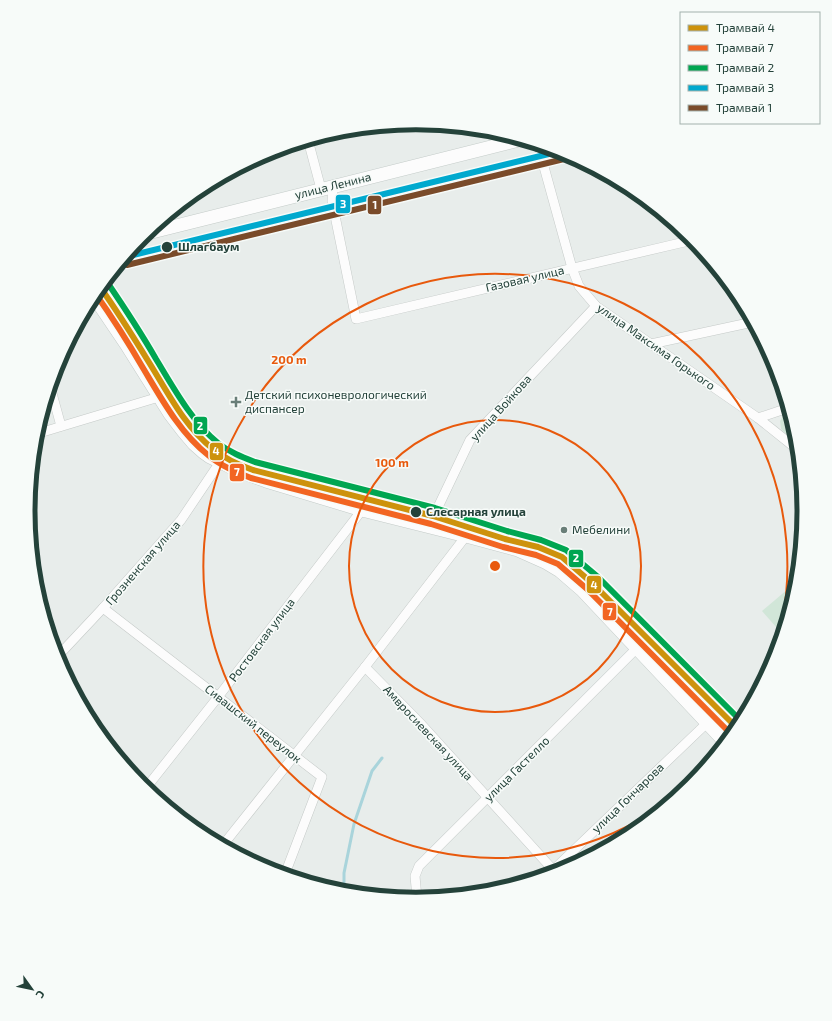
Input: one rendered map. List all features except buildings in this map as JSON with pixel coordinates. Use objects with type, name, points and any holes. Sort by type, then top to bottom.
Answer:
[{"type":"main road","name":"улица Ленина","points":[[158,230],[513,142]]},
{"type":"main road","points":[[97,302],[126,344],[159,398],[183,431],[203,452],[239,471],[266,481],[362,510],[518,550],[545,562],[560,571],[582,590],[721,737]]},
{"type":"street","points":[[310,145],[327,188]]},
{"type":"street","name":"улица Максима Горького","points":[[540,151],[572,268],[579,286],[596,306],[758,418],[791,445]]},
{"type":"street","name":"Газовая улица","points":[[327,188],[332,201],[356,319],[686,242]]},
{"type":"street","name":"улица Войкова","points":[[429,526],[470,440],[596,306]]},
{"type":"street","points":[[651,344],[748,323]]},
{"type":"street","points":[[53,396],[61,426]]},
{"type":"street","points":[[43,432],[159,398]]},
{"type":"street","points":[[758,418],[783,410]]},
{"type":"street","name":"Грозненская улица","points":[[62,651],[181,520],[220,462]]},
{"type":"street","name":"Ростовская улица","points":[[150,783],[362,510]]},
{"type":"street","points":[[226,841],[365,667],[466,536]]},
{"type":"street","name":"Сивашский переулок","points":[[103,608],[322,777],[287,868]]},
{"type":"street","name":"улица Гастелло","points":[[416,892],[415,876],[419,866],[637,648]]},
{"type":"street","name":"Амвросиевская улица","points":[[365,667],[422,725],[548,867]]},
{"type":"street","name":"улица Гончарова","points":[[563,862],[707,723]]},
{"type":"green space","points":[[784,414],[790,438],[781,429],[780,421]]},
{"type":"green space","points":[[789,588],[779,626],[777,628],[762,611]]},
{"type":"waterway","points":[[344,884],[344,873],[354,824],[372,771],[382,758]]},
{"type":"tram line","name":"3","points":[[134,255],[549,154]]},
{"type":"tram line","name":"1","points":[[127,265],[563,159]]},
{"type":"tram line","name":"2","points":[[109,285],[191,415],[209,435],[222,446],[255,462],[435,508],[507,531],[541,540],[566,550],[598,577],[736,716]]},
{"type":"tram line","name":"4","points":[[104,293],[126,325],[170,398],[194,431],[222,456],[253,470],[433,516],[505,539],[538,547],[562,557],[592,583],[732,723]]},
{"type":"tram line","name":"7","points":[[99,299],[180,426],[198,446],[213,459],[251,478],[431,524],[503,547],[536,555],[558,564],[587,589],[727,730]]},
{"type":"place","name":"Шлагбаум","points":[[167,247]]},
{"type":"place","name":"Детский психоневрологический диспансер","points":[[236,402]]},
{"type":"place","name":"Слесарная улица","points":[[416,512]]},
{"type":"place","name":"Мебелини","points":[[564,530]]}]
